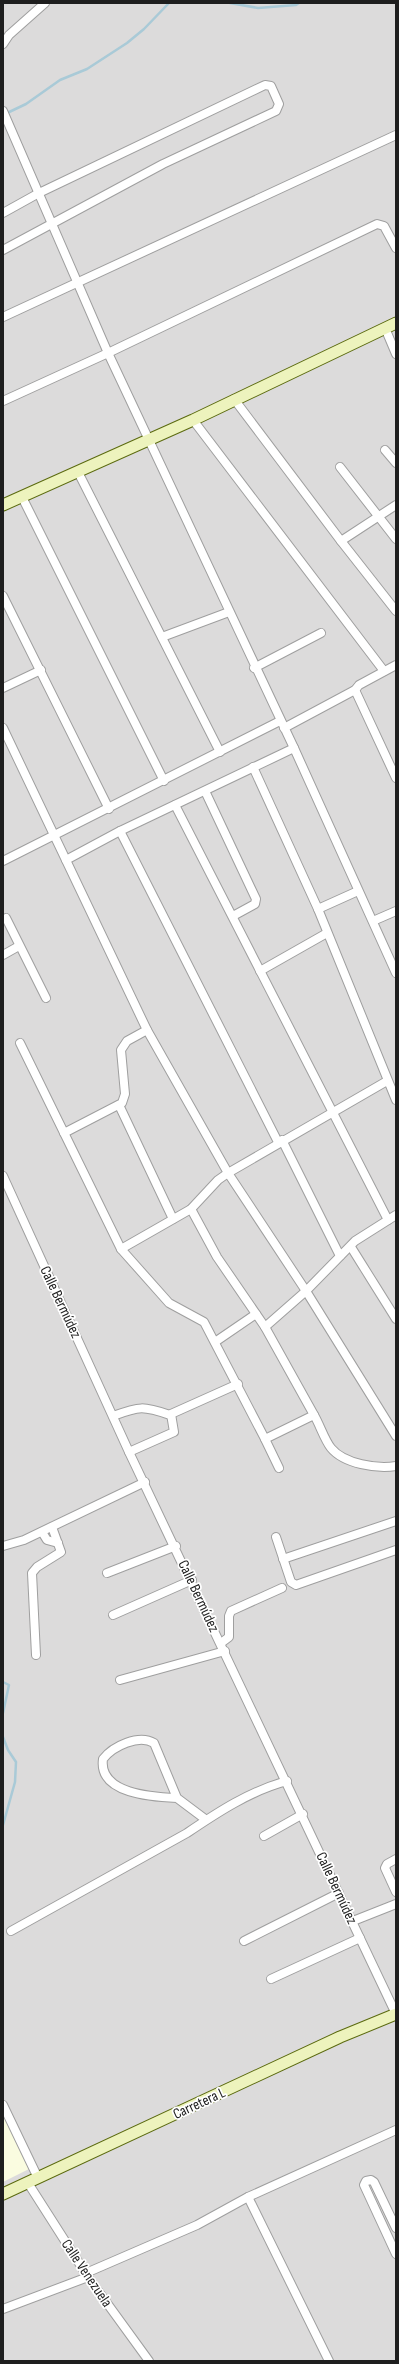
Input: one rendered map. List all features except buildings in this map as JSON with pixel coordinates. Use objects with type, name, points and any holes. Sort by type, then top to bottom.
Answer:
[{"type":"street","points":[[3,44],[9,35],[45,3]]},
{"type":"street","points":[[3,213],[39,193],[265,85],[271,86],[279,104],[276,111],[163,164],[3,250]]},
{"type":"street","points":[[3,111],[10,124],[108,353],[254,668],[294,748],[396,973]]},
{"type":"street","points":[[3,316],[77,280],[293,184],[396,135]]},
{"type":"street","points":[[3,401],[108,353],[377,224],[384,226],[396,248]]},
{"type":"street","points":[[3,505],[193,420],[234,399],[396,323]]},
{"type":"street","points":[[385,328],[396,354]]},
{"type":"street","points":[[234,399],[340,541],[396,611]]},
{"type":"street","points":[[193,420],[384,672]]},
{"type":"street","points":[[385,450],[396,463]]},
{"type":"street","points":[[340,467],[396,539]]},
{"type":"street","points":[[78,472],[220,752]]},
{"type":"street","points":[[22,496],[164,781]]},
{"type":"street","points":[[340,541],[396,505]]},
{"type":"street","points":[[3,596],[109,809]]},
{"type":"street","points":[[162,637],[229,612]]},
{"type":"street","points":[[254,668],[321,633]]},
{"type":"street","points":[[3,861],[220,752],[355,690],[359,685],[396,666]]},
{"type":"street","points":[[3,688],[41,670]]},
{"type":"street","points":[[355,690],[396,778]]},
{"type":"street","points":[[3,728],[146,1030],[228,1172],[306,1291],[396,1436]]},
{"type":"street","points":[[66,860],[120,831],[294,748]]},
{"type":"street","points":[[253,767],[318,909],[387,1081],[395,1097]]},
{"type":"street","points":[[205,791],[256,899],[255,904],[233,916]]},
{"type":"street","points":[[175,805],[388,1220]]},
{"type":"street","points":[[120,831],[340,1256]]},
{"type":"street","points":[[318,909],[358,891]]},
{"type":"street","points":[[373,921],[396,911]]},
{"type":"street","points":[[6,918],[46,998]]},
{"type":"street","points":[[260,971],[327,934]]},
{"type":"street","points":[[3,956],[19,946]]},
{"type":"street","points":[[64,1133],[119,1105],[125,1094],[121,1050],[127,1041],[146,1030]]},
{"type":"street","points":[[20,1043],[121,1249],[169,1303],[204,1322],[238,1384],[279,1468]]},
{"type":"street","points":[[121,1249],[191,1209],[218,1180],[228,1172],[387,1081]]},
{"type":"street","points":[[119,1105],[173,1218]]},
{"type":"street","name":"Calle Bermúdez","points":[[3,1176],[129,1452],[176,1546],[396,2014]]},
{"type":"street","points":[[191,1209],[217,1257],[265,1327],[331,1448],[339,1456],[372,1465],[396,1466]]},
{"type":"street","points":[[265,1327],[306,1291],[340,1256],[352,1247],[355,1241],[396,1215]]},
{"type":"street","points":[[352,1247],[396,1319]]},
{"type":"street","points":[[215,1342],[256,1314]]},
{"type":"street","points":[[113,1416],[138,1407],[146,1407],[170,1415],[238,1384]]},
{"type":"street","points":[[129,1452],[174,1432],[170,1415]]},
{"type":"street","points":[[265,1439],[314,1415]]},
{"type":"street","points":[[3,1546],[24,1540],[52,1528],[145,1482]]},
{"type":"street","points":[[283,1559],[396,1520]]},
{"type":"street","points":[[36,1655],[32,1573],[37,1567],[60,1554],[61,1550],[52,1528]]},
{"type":"street","points":[[42,1532],[47,1540],[58,1543]]},
{"type":"street","points":[[276,1537],[291,1582],[296,1585],[396,1550]]},
{"type":"street","points":[[107,1573],[176,1546]]},
{"type":"street","points":[[113,1615],[192,1580]]},
{"type":"street","points":[[120,1680],[223,1647],[229,1637],[229,1616],[231,1611],[282,1588]]},
{"type":"street","points":[[177,1798],[149,1796],[111,1783],[106,1778],[103,1759],[110,1752],[125,1744],[141,1740],[150,1741],[157,1748],[177,1798],[205,1819]]},
{"type":"street","points":[[11,1931],[187,1833],[205,1819],[260,1790],[286,1781]]},
{"type":"street","points":[[264,1836],[303,1814]]},
{"type":"street","points":[[396,1859],[387,1864],[385,1868],[396,1892]]},
{"type":"street","points":[[244,1941],[339,1894]]},
{"type":"street","points":[[353,1921],[396,1904]]},
{"type":"street","points":[[271,1979],[360,1938]]},
{"type":"street","name":"Carretera L","points":[[3,2194],[28,2184],[340,2037],[396,2014]]},
{"type":"street","points":[[3,2105],[38,2178]]},
{"type":"street","points":[[3,2309],[87,2275],[197,2225],[248,2197],[396,2130]]},
{"type":"street","points":[[396,2228],[374,2182],[368,2180],[364,2185],[396,2254]]},
{"type":"street","name":"Calle Venezuela","points":[[28,2184],[87,2275],[149,2361]]},
{"type":"street","points":[[248,2197],[329,2361]]},
{"type":"street","points":[[373,2204],[381,2199]]},
{"type":"shaded area","points":[[3,3],[396,3],[396,2361],[3,2361]]},
{"type":"shaded area","points":[[3,2105],[33,2167],[3,2182]]},
{"type":"waterway","points":[[5,114],[26,104],[60,80],[87,69],[127,43],[144,29],[169,3]]},
{"type":"waterway","points":[[230,3],[258,8],[296,5],[299,3]]},
{"type":"waterway","points":[[3,1682],[9,1685],[3,1713]]},
{"type":"waterway","points":[[3,1737],[8,1750],[16,1762],[15,1782],[3,1825]]}]
